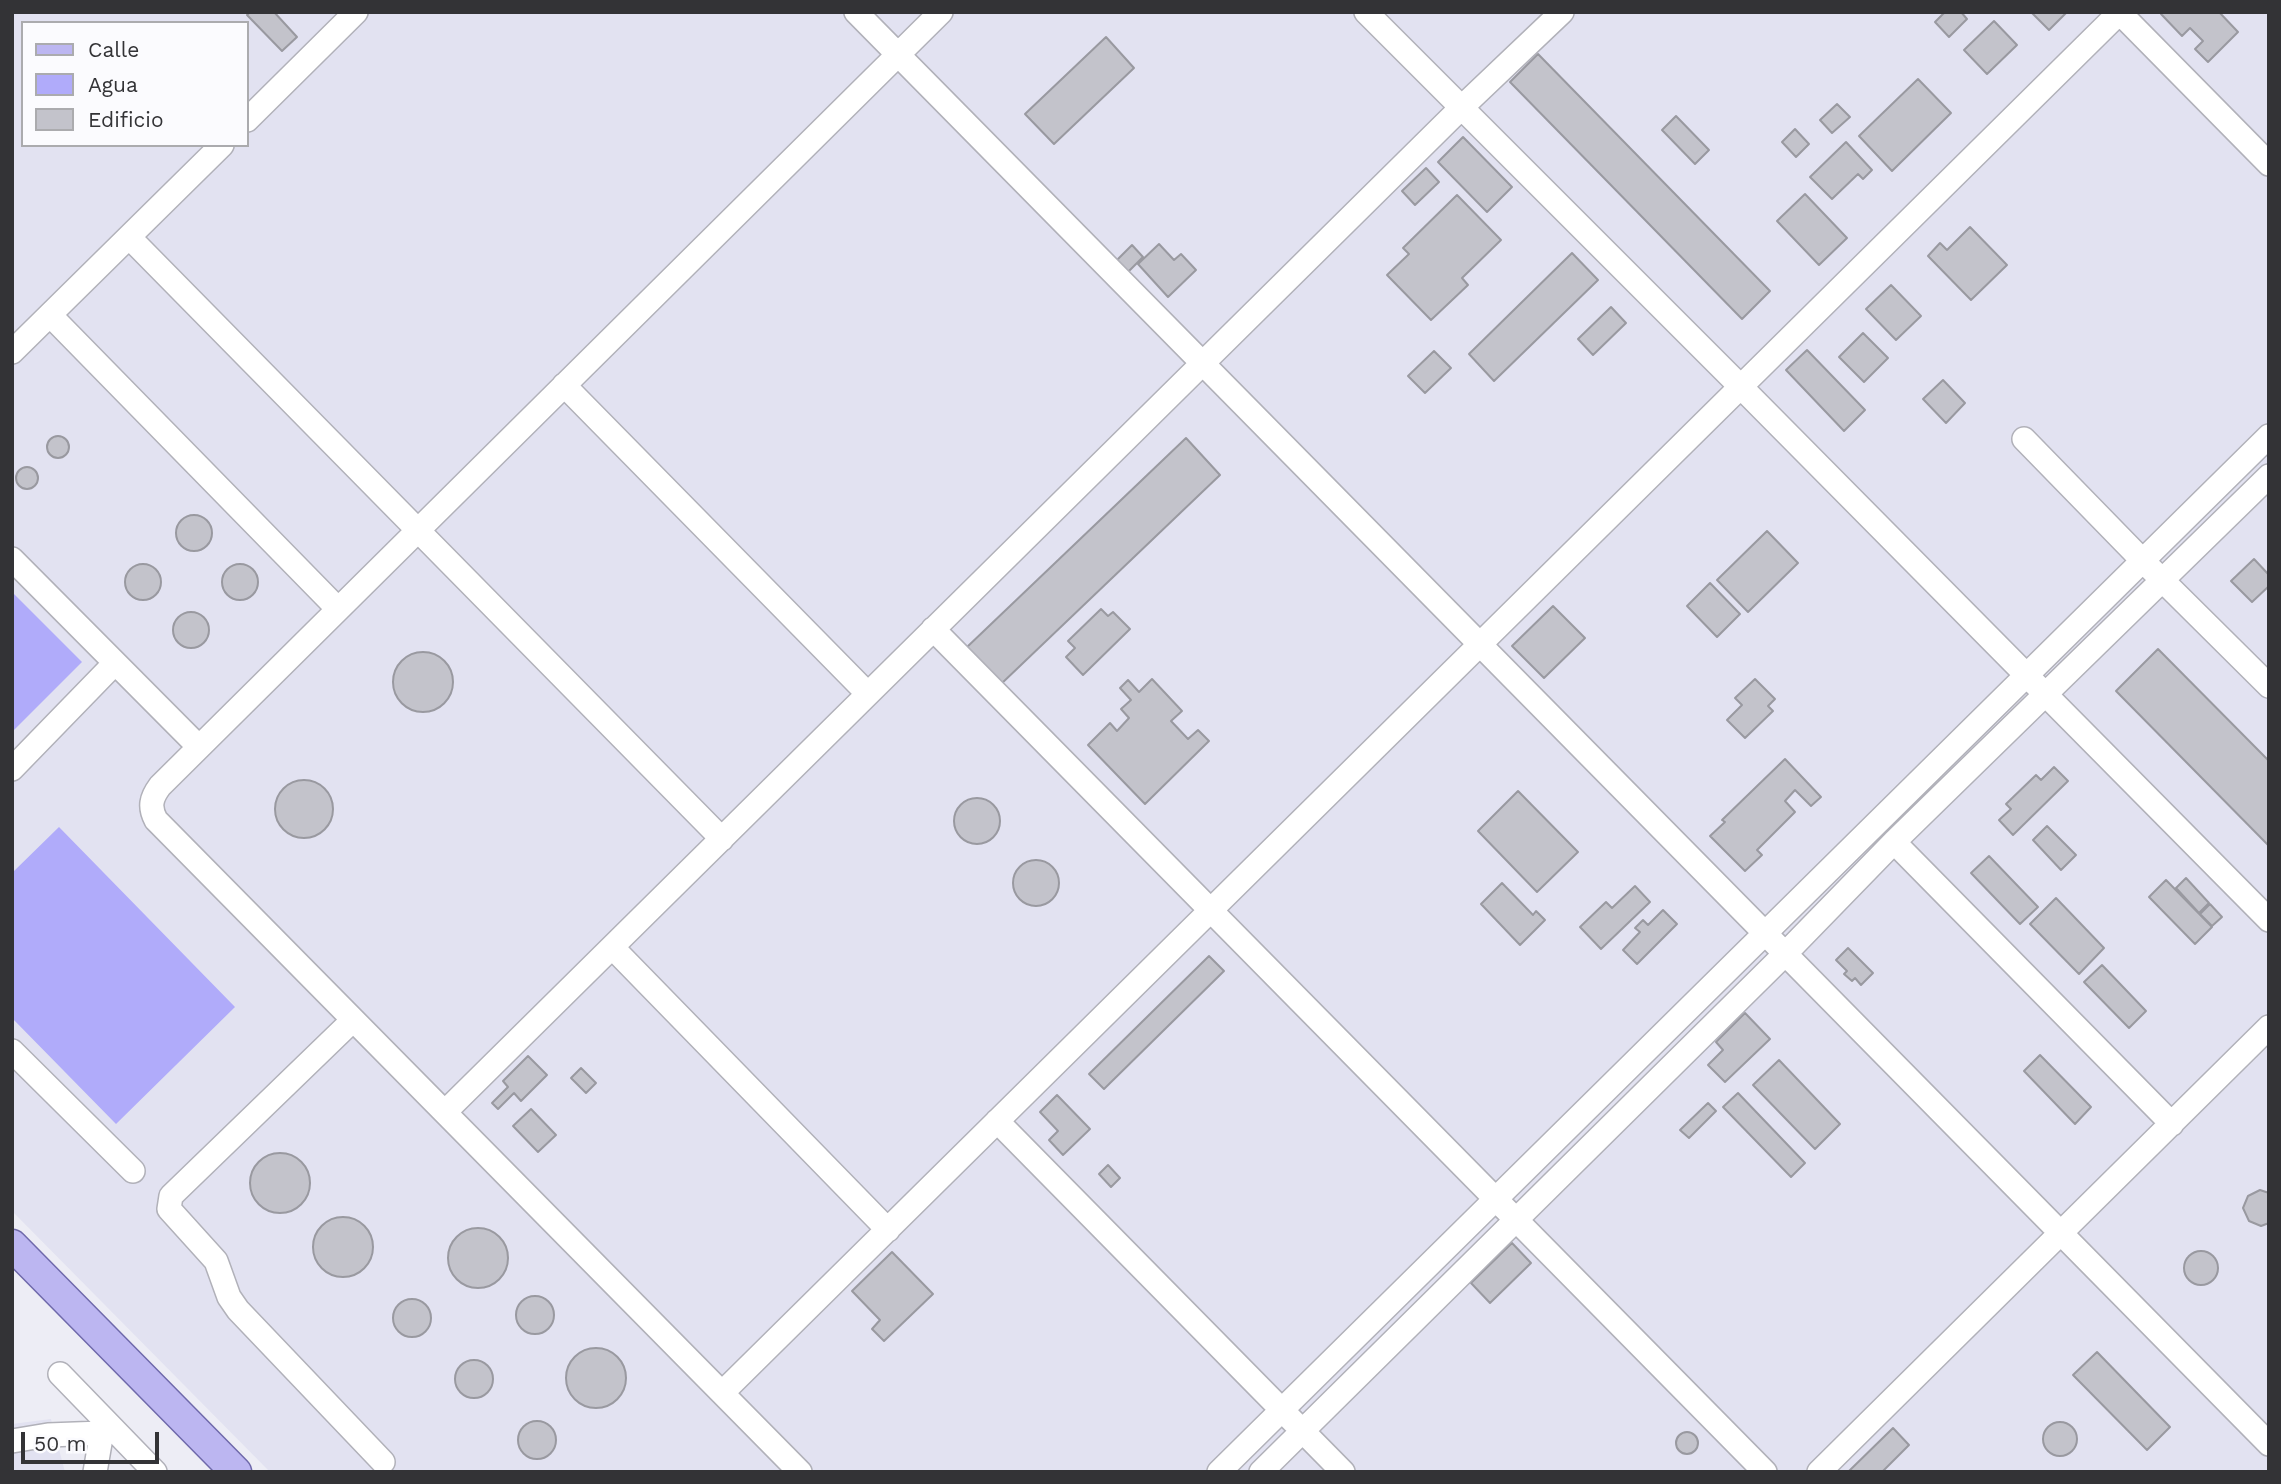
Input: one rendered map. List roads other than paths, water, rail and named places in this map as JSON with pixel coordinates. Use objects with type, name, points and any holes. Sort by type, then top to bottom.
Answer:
[{"type":"main road","points":[[12,1245],[236,1472]]},
{"type":"street","points":[[248,119],[355,12]]},
{"type":"street","points":[[856,12],[2269,1444]]},
{"type":"street","points":[[800,1472],[156,820],[152,812],[153,794],[940,12]]},
{"type":"street","points":[[1366,12],[2269,920]]},
{"type":"street","points":[[444,1112],[1460,108],[1562,12]]},
{"type":"street","points":[[723,1393],[2119,13],[2269,164]]},
{"type":"street","points":[[12,352],[220,147]]},
{"type":"street","points":[[129,237],[722,839]]},
{"type":"street","points":[[50,315],[338,609]]},
{"type":"street","points":[[564,385],[868,694]]},
{"type":"street","points":[[1219,1472],[2269,436]]},
{"type":"street","points":[[2024,439],[2142,561],[2269,686]]},
{"type":"street","points":[[1261,1472],[1785,954],[1894,842],[2269,476]]},
{"type":"street","points":[[12,559],[199,747]]},
{"type":"street","points":[[933,629],[1765,1472]]},
{"type":"street","points":[[12,769],[115,663]]},
{"type":"street","points":[[1894,842],[2172,1124]]},
{"type":"street","points":[[612,947],[888,1230]]},
{"type":"street","points":[[354,1020],[171,1196],[169,1209],[216,1261],[229,1297],[238,1310],[383,1462]]},
{"type":"street","points":[[1819,1472],[2269,1027]]},
{"type":"street","points":[[12,1051],[133,1171]]},
{"type":"street","points":[[997,1121],[1343,1472]]},
{"type":"street","points":[[60,1374],[103,1426],[155,1472]]},
{"type":"street","points":[[12,1441],[103,1426]]},
{"type":"street","points":[[95,1472],[103,1426]]},
{"type":"water","points":[[12,592],[82,662],[12,732]]},
{"type":"water","points":[[59,827],[235,1007],[116,1124],[12,1018],[12,873]]}]
